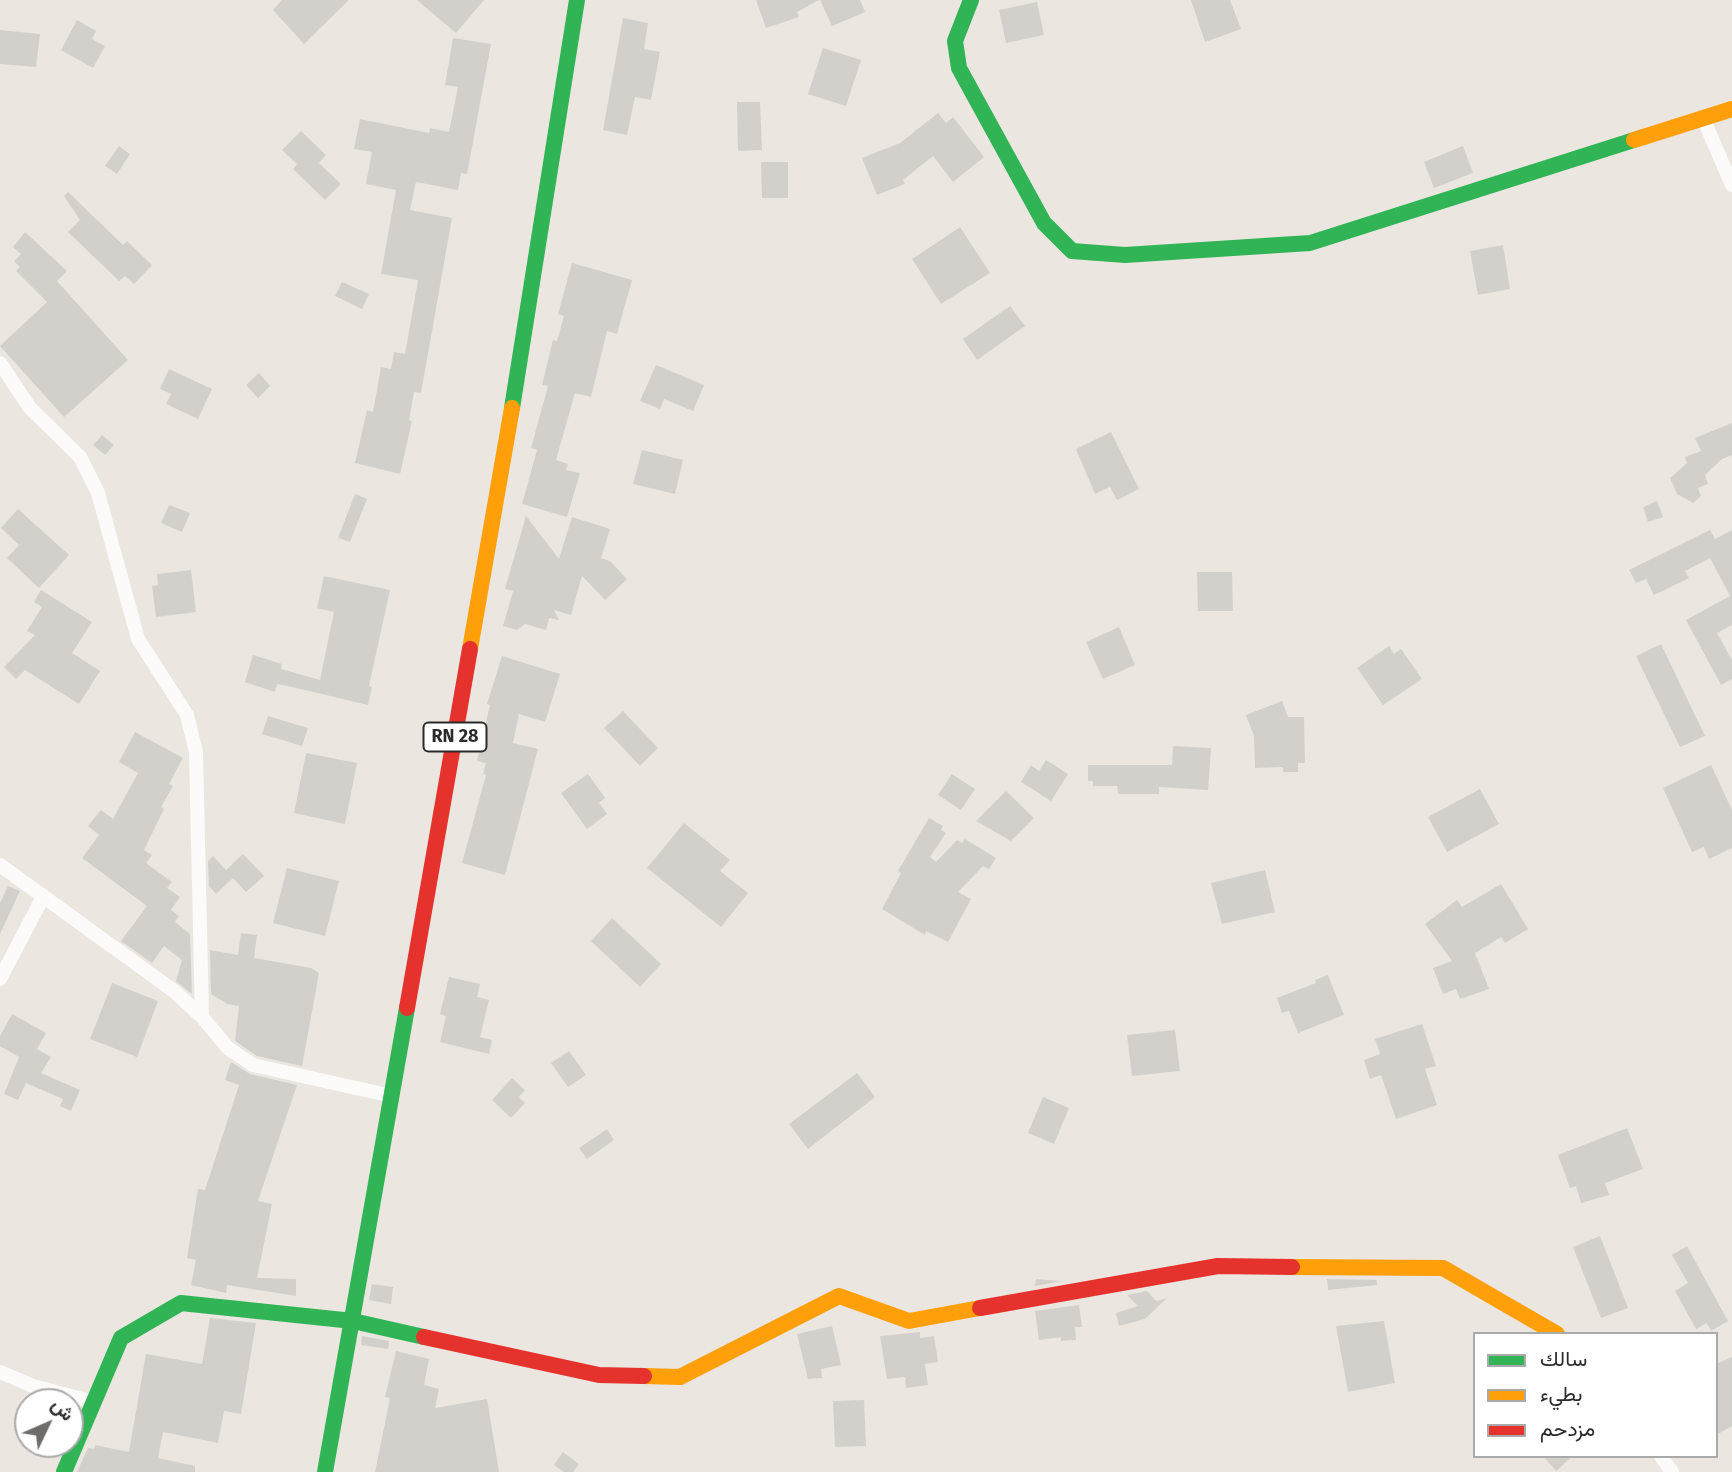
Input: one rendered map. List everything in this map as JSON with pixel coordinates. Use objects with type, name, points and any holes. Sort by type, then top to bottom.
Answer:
[{"type":"street","name":"RN 28","points":[[325,1472],[533,293],[578,0]]},
{"type":"street","points":[[971,0],[955,41],[959,68],[1044,223],[1072,251],[1125,255],[1310,243],[1732,109]]},
{"type":"street","points":[[1703,118],[1732,185]]},
{"type":"street","points":[[0,363],[30,408],[80,457],[98,493],[138,639],[187,715],[196,752],[202,1017]]},
{"type":"street","points":[[0,865],[174,991],[202,1017],[228,1048],[253,1065],[392,1096]]},
{"type":"street","points":[[0,979],[43,897]]},
{"type":"street","points":[[64,1472],[121,1338],[181,1303],[353,1321],[599,1375],[680,1377],[839,1296],[909,1321],[1218,1266],[1443,1268],[1554,1332]]},
{"type":"street","points":[[0,1372],[33,1386],[94,1402]]},
{"type":"building","points":[[282,0],[349,0],[304,44],[273,10]]},
{"type":"building","points":[[417,0],[484,0],[456,33]]},
{"type":"building","points":[[756,0],[819,0],[797,12],[799,17],[766,28]]},
{"type":"building","points":[[820,0],[860,0],[865,12],[832,26]]},
{"type":"building","points":[[1191,0],[1230,0],[1241,29],[1205,42]]},
{"type":"building","points":[[1037,2],[1044,35],[1006,43],[999,10]]},
{"type":"building","points":[[623,18],[648,23],[644,49],[660,52],[651,100],[635,97],[627,135],[603,130]]},
{"type":"building","points":[[77,20],[96,31],[92,39],[105,46],[93,68],[61,50]]},
{"type":"building","points":[[0,30],[40,34],[36,67],[0,64]]},
{"type":"building","points":[[453,38],[491,44],[467,174],[461,173],[458,190],[416,182],[410,210],[452,218],[421,393],[414,392],[409,420],[412,421],[400,474],[355,463],[367,410],[373,412],[381,367],[391,369],[394,352],[405,354],[418,280],[381,274],[396,190],[366,184],[372,152],[354,149],[360,119],[429,133],[430,128],[449,132],[458,87],[445,85]]},
{"type":"building","points":[[823,48],[861,60],[846,106],[808,94]]},
{"type":"building","points":[[737,102],[760,102],[762,150],[738,151]]},
{"type":"building","points":[[938,113],[946,123],[953,117],[984,157],[953,182],[933,156],[903,180],[905,184],[877,195],[862,158],[900,143]]},
{"type":"building","points":[[301,131],[326,155],[319,163],[341,184],[325,200],[293,169],[297,164],[282,150]]},
{"type":"building","points":[[119,146],[130,154],[117,174],[105,166]]},
{"type":"building","points":[[1463,146],[1473,173],[1434,188],[1424,162]]},
{"type":"building","points":[[761,162],[788,162],[788,198],[762,198]]},
{"type":"building","points":[[68,192],[123,245],[127,241],[152,265],[134,284],[125,276],[119,281],[68,232],[80,220],[64,196]]},
{"type":"building","points":[[960,227],[990,273],[941,304],[912,259]]},
{"type":"building","points":[[25,232],[67,271],[57,281],[128,360],[64,417],[0,346],[47,302],[16,271],[20,267],[14,261],[21,254],[13,247]]},
{"type":"building","points":[[1503,245],[1510,289],[1478,295],[1470,251]]},
{"type":"building","points":[[572,263],[632,280],[617,334],[607,331],[591,397],[575,393],[556,460],[568,464],[566,470],[580,473],[567,517],[522,504],[537,450],[531,448],[548,386],[542,385],[553,340],[557,341],[564,316],[558,314]]},
{"type":"building","points":[[342,282],[369,294],[362,309],[335,296]]},
{"type":"building","points":[[1010,306],[1025,326],[977,360],[963,339]]},
{"type":"building","points":[[656,365],[704,385],[693,411],[664,399],[660,409],[640,401]]},
{"type":"building","points":[[169,369],[212,389],[198,419],[166,404],[171,394],[160,389]]},
{"type":"building","points":[[259,373],[270,386],[258,398],[246,385]]},
{"type":"building","points":[[1732,423],[1732,455],[1722,459],[1705,475],[1708,484],[1698,488],[1701,496],[1693,503],[1677,494],[1670,478],[1687,463],[1685,457],[1701,451],[1695,438]]},
{"type":"building","points":[[1111,432],[1139,489],[1117,500],[1110,487],[1095,494],[1076,449]]},
{"type":"building","points":[[102,435],[114,445],[105,455],[93,445]]},
{"type":"building","points":[[642,450],[683,460],[675,494],[633,484]]},
{"type":"building","points":[[355,494],[367,499],[350,542],[338,538]]},
{"type":"building","points":[[1657,501],[1663,517],[1648,522],[1643,507]]},
{"type":"building","points":[[169,505],[190,513],[182,532],[161,523]]},
{"type":"building","points":[[18,509],[69,555],[39,588],[7,558],[19,545],[1,528]]},
{"type":"building","points":[[526,516],[559,559],[572,517],[610,529],[601,558],[610,561],[627,579],[605,600],[582,576],[571,615],[554,610],[559,620],[549,618],[546,630],[525,624],[517,630],[503,626],[513,591],[505,589]]},
{"type":"building","points":[[1710,530],[1715,539],[1732,530],[1732,625],[1717,633],[1732,660],[1732,679],[1721,685],[1686,620],[1730,596],[1710,558],[1685,571],[1689,578],[1654,595],[1646,579],[1636,583],[1629,570]]},
{"type":"building","points":[[191,570],[196,612],[156,617],[152,586],[158,585],[157,574]]},
{"type":"building","points":[[1197,572],[1232,572],[1233,611],[1198,611]]},
{"type":"building","points":[[324,576],[390,590],[369,686],[372,687],[368,705],[277,684],[275,692],[245,682],[253,655],[282,664],[281,669],[320,680],[334,612],[317,608]]},
{"type":"building","points":[[41,590],[92,622],[72,653],[100,671],[79,704],[25,670],[16,679],[4,667],[35,635],[27,631],[42,607],[34,602]]},
{"type":"building","points":[[1119,627],[1135,665],[1103,679],[1086,642]]},
{"type":"building","points":[[1661,644],[1705,736],[1680,747],[1636,656]]},
{"type":"building","points":[[1389,646],[1394,654],[1401,649],[1422,679],[1383,705],[1357,668]]},
{"type":"building","points":[[502,656],[560,674],[545,722],[519,714],[513,743],[538,749],[505,875],[462,863],[486,775],[483,774],[486,763],[477,761],[490,705],[487,704]]},
{"type":"building","points":[[1282,701],[1288,717],[1304,717],[1305,763],[1298,763],[1298,772],[1283,772],[1283,767],[1255,768],[1254,736],[1246,715]]},
{"type":"building","points":[[623,711],[658,748],[640,766],[604,728]]},
{"type":"building","points":[[268,716],[308,728],[302,746],[262,734]]},
{"type":"building","points":[[135,732],[183,758],[169,784],[173,786],[161,807],[164,809],[144,850],[152,855],[146,863],[172,882],[167,888],[180,897],[171,910],[179,916],[175,922],[190,934],[192,994],[176,981],[182,960],[164,946],[152,963],[121,941],[147,906],[82,858],[99,835],[88,826],[101,810],[113,819],[138,773],[119,762]]},
{"type":"building","points":[[1173,746],[1211,748],[1208,790],[1159,787],[1159,794],[1118,794],[1117,786],[1093,786],[1093,781],[1088,781],[1088,765],[1172,765]]},
{"type":"building","points":[[306,753],[357,763],[345,824],[294,813]]},
{"type":"building","points":[[1046,760],[1068,774],[1051,801],[1021,782],[1031,765],[1039,771]]},
{"type":"building","points":[[1711,765],[1732,810],[1732,848],[1709,859],[1704,847],[1692,852],[1663,788]]},
{"type":"building","points":[[588,774],[605,798],[599,803],[607,814],[587,829],[561,793]]},
{"type":"building","points":[[952,774],[975,789],[961,810],[938,795]]},
{"type":"building","points":[[1480,789],[1499,824],[1447,852],[1428,817]]},
{"type":"building","points":[[1006,791],[1034,818],[1011,841],[976,821]]},
{"type":"building","points":[[929,818],[943,826],[941,830],[946,833],[930,857],[936,862],[957,840],[962,843],[965,839],[996,858],[989,869],[983,866],[958,892],[971,899],[948,942],[926,931],[925,935],[882,909],[901,873],[898,871]]},
{"type":"building","points":[[684,823],[730,860],[720,871],[748,893],[721,927],[647,868]]},
{"type":"building","points":[[243,854],[264,876],[246,892],[233,878],[216,894],[209,886],[208,861],[213,856],[226,870]]},
{"type":"building","points":[[287,868],[339,881],[325,936],[273,923]]},
{"type":"building","points":[[1265,870],[1275,912],[1222,924],[1211,883]]},
{"type":"building","points":[[1501,884],[1528,929],[1505,943],[1501,937],[1475,953],[1489,989],[1460,999],[1456,989],[1443,994],[1433,968],[1452,961],[1425,924],[1457,900],[1462,907]]},
{"type":"building","points":[[8,886],[20,891],[0,934],[0,903]]},
{"type":"building","points":[[612,918],[661,964],[640,987],[591,941]]},
{"type":"building","points":[[241,933],[257,935],[254,958],[311,968],[319,973],[302,1066],[257,1056],[235,1041],[239,1006],[227,1004],[211,994],[210,950],[238,955]]},
{"type":"building","points":[[1328,975],[1344,1015],[1298,1033],[1289,1011],[1282,1013],[1277,998],[1316,983],[1315,980]]},
{"type":"building","points":[[449,977],[480,984],[477,997],[489,1000],[480,1037],[492,1040],[489,1054],[440,1042],[446,1016],[440,1014]]},
{"type":"building","points":[[112,983],[158,1001],[137,1057],[90,1039]]},
{"type":"building","points":[[12,1014],[46,1033],[37,1049],[51,1057],[41,1073],[80,1090],[71,1111],[60,1106],[63,1099],[26,1083],[18,1100],[4,1094],[19,1057],[0,1046],[0,1036]]},
{"type":"building","points":[[1422,1024],[1436,1066],[1425,1069],[1437,1105],[1396,1119],[1381,1075],[1370,1079],[1364,1060],[1380,1054],[1375,1039]]},
{"type":"building","points":[[1175,1030],[1180,1071],[1132,1076],[1127,1035]]},
{"type":"building","points":[[569,1051],[586,1075],[568,1087],[551,1063]]},
{"type":"building","points":[[231,1062],[250,1074],[297,1085],[258,1201],[272,1204],[257,1278],[296,1279],[296,1296],[227,1285],[226,1293],[191,1285],[196,1260],[187,1258],[198,1189],[205,1190],[239,1085],[225,1080]]},
{"type":"building","points":[[857,1073],[875,1097],[808,1149],[789,1124]]},
{"type":"building","points":[[512,1078],[525,1090],[519,1097],[525,1103],[511,1118],[492,1100]]},
{"type":"building","points":[[1043,1097],[1069,1108],[1054,1144],[1028,1133]]},
{"type":"building","points":[[1627,1128],[1643,1169],[1605,1183],[1609,1195],[1581,1203],[1576,1186],[1570,1188],[1558,1155]]},
{"type":"building","points":[[607,1129],[614,1140],[587,1159],[579,1148]]},
{"type":"building","points":[[1600,1236],[1628,1308],[1601,1318],[1573,1247]]},
{"type":"building","points":[[1687,1246],[1728,1321],[1711,1331],[1707,1323],[1696,1329],[1675,1291],[1688,1283],[1672,1255]]},
{"type":"building","points":[[1036,1279],[1062,1281],[1035,1286]]},
{"type":"building","points":[[1327,1279],[1377,1280],[1377,1285],[1328,1290]]},
{"type":"building","points":[[372,1284],[393,1287],[391,1304],[369,1300]]},
{"type":"building","points":[[1147,1291],[1156,1301],[1167,1298],[1145,1319],[1119,1326],[1116,1313],[1138,1306],[1127,1295]]},
{"type":"building","points":[[1079,1305],[1082,1327],[1075,1327],[1076,1340],[1061,1341],[1061,1337],[1039,1340],[1035,1311]]},
{"type":"building","points":[[210,1318],[256,1323],[241,1414],[224,1411],[218,1443],[163,1432],[158,1458],[195,1466],[195,1472],[77,1472],[88,1448],[94,1449],[95,1445],[129,1452],[146,1354],[202,1364]]},
{"type":"building","points":[[1384,1321],[1395,1383],[1348,1392],[1336,1326]]},
{"type":"building","points":[[832,1326],[841,1365],[821,1369],[822,1378],[808,1379],[797,1334]]},
{"type":"building","points":[[920,1332],[920,1338],[934,1336],[938,1362],[925,1364],[928,1385],[906,1388],[905,1377],[887,1379],[880,1336]]},
{"type":"building","points":[[362,1336],[389,1341],[388,1349],[361,1345]]},
{"type":"building","points":[[396,1351],[429,1359],[424,1385],[439,1389],[435,1408],[487,1399],[499,1472],[375,1472],[390,1398],[385,1397]]},
{"type":"building","points":[[1732,1357],[1732,1426],[1718,1434],[1718,1363]]},
{"type":"building","points":[[864,1400],[866,1446],[835,1447],[833,1401]]},
{"type":"building","points":[[563,1452],[579,1464],[573,1472],[564,1472],[554,1465]]},
{"type":"building","points":[[1545,1458],[1571,1458],[1556,1471]]},
{"type":"traffic: fast","points":[[512,408],[577,0]]},
{"type":"traffic: fast","points":[[971,0],[955,41],[959,68],[1044,223],[1072,251],[1125,255],[1310,243],[1634,140]]},
{"type":"traffic: fast","points":[[325,1472],[407,1008]]},
{"type":"traffic: fast","points":[[64,1472],[121,1338],[181,1303],[353,1321],[424,1337]]},
{"type":"traffic: slow","points":[[1634,140],[1732,109]]},
{"type":"traffic: slow","points":[[470,649],[512,408]]},
{"type":"traffic: slow","points":[[1292,1267],[1443,1268],[1554,1332]]},
{"type":"traffic: slow","points":[[644,1376],[680,1377],[839,1296],[909,1321],[980,1308]]},
{"type":"traffic: jam","points":[[407,1008],[470,649]]},
{"type":"traffic: jam","points":[[980,1308],[1218,1266],[1292,1267]]},
{"type":"traffic: jam","points":[[424,1337],[599,1375],[644,1376]]}]
